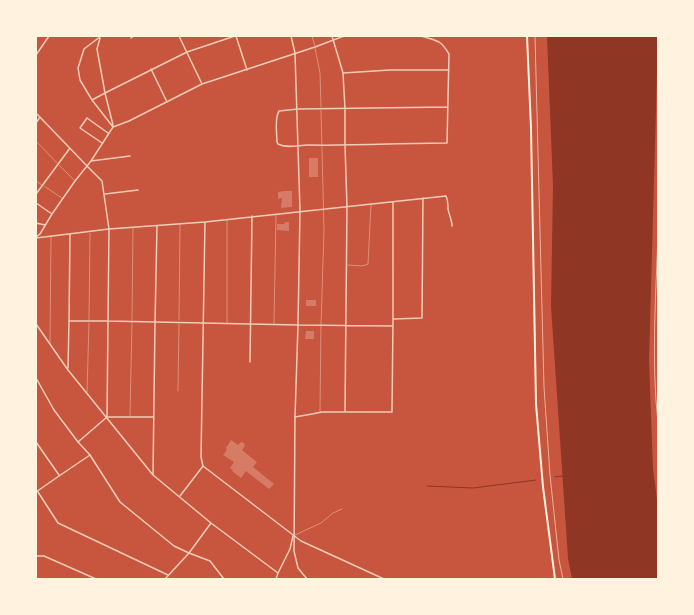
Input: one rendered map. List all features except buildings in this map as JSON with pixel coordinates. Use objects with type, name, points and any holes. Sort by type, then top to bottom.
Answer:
[{"type":"main road","points":[[527,36],[531,128],[536,404],[543,487],[555,579]]},
{"type":"street","points":[[36,55],[49,36]]},
{"type":"street","points":[[101,36],[97,49],[113,127]]},
{"type":"street","points":[[101,36],[84,49],[78,68],[80,80],[92,100],[113,127]]},
{"type":"street","points":[[179,36],[202,84]]},
{"type":"street","points":[[92,100],[187,52],[235,36],[247,70]]},
{"type":"street","points":[[291,36],[295,53],[298,109],[300,211],[295,417],[294,551],[298,568],[307,579]]},
{"type":"street","points":[[332,36],[343,73],[345,109],[347,207],[345,412]]},
{"type":"street","points":[[36,237],[40,234],[52,214],[91,161],[113,127],[130,121],[202,84],[344,36]]},
{"type":"street","points":[[420,36],[436,40],[442,44],[449,54],[448,70],[448,107],[447,143],[345,146],[299,145],[285,147],[278,144],[277,119],[279,111],[298,109],[448,107]]},
{"type":"street","points":[[151,69],[167,102]]},
{"type":"street","points":[[343,73],[390,70],[448,70]]},
{"type":"street","points":[[36,113],[102,181],[109,229],[107,417]]},
{"type":"street","points":[[36,123],[40,117]]},
{"type":"street","points":[[102,143],[80,128],[87,118],[109,133]]},
{"type":"street","points":[[36,194],[70,148]]},
{"type":"street","points":[[91,161],[130,156]]},
{"type":"street","points":[[105,194],[138,190]]},
{"type":"street","points":[[36,237],[109,229],[205,222],[446,196],[452,226]]},
{"type":"street","points":[[393,319],[422,318],[423,198]]},
{"type":"street","points":[[295,417],[320,412],[392,412],[394,202]]},
{"type":"street","points":[[36,203],[52,214]]},
{"type":"street","points":[[250,362],[252,216]]},
{"type":"street","points":[[205,222],[201,457],[203,466],[301,541],[384,579]]},
{"type":"street","points":[[36,223],[45,225]]},
{"type":"street","points":[[154,475],[157,226]]},
{"type":"street","points":[[68,370],[70,321],[70,234]]},
{"type":"street","points":[[70,321],[393,326]]},
{"type":"street","points":[[36,324],[68,370],[154,475],[211,523],[278,572]]},
{"type":"street","points":[[36,378],[54,410],[78,442],[90,455],[120,502],[174,546],[210,561],[224,579]]},
{"type":"street","points":[[78,442],[107,417],[154,417]]},
{"type":"street","points":[[36,442],[59,476]]},
{"type":"street","points":[[90,455],[37,492],[58,523],[168,575]]},
{"type":"street","points":[[180,496],[203,466]]},
{"type":"street","points":[[165,579],[189,553],[211,523]]},
{"type":"street","points":[[271,579],[276,578],[290,549],[294,536]]},
{"type":"street","points":[[36,556],[44,556],[96,579]]},
{"type":"lane","points":[[312,36],[320,73],[324,230],[320,412]]},
{"type":"lane","points":[[36,141],[75,181]]},
{"type":"lane","points":[[36,181],[63,198]]},
{"type":"lane","points":[[347,265],[362,266],[368,264],[371,204]]},
{"type":"lane","points":[[274,324],[276,214]]},
{"type":"lane","points":[[227,219],[227,323]]},
{"type":"lane","points":[[178,391],[180,224]]},
{"type":"lane","points":[[130,417],[133,228]]},
{"type":"lane","points":[[87,393],[90,232]]},
{"type":"lane","points":[[50,344],[51,236]]},
{"type":"lane","points":[[294,536],[321,523],[333,513],[342,509]]},
{"type":"shaded area","points":[[547,36],[658,36],[649,360],[653,469],[658,507],[658,579],[572,579],[568,558],[551,306],[553,186]]},
{"type":"waterway","points":[[555,477],[563,476]]},
{"type":"waterway","points":[[427,486],[473,488],[536,480]]},
{"type":"railway","points":[[535,36],[544,387],[550,475],[559,560],[563,579]]},
{"type":"railway","points":[[658,233],[654,352],[658,423]]}]
